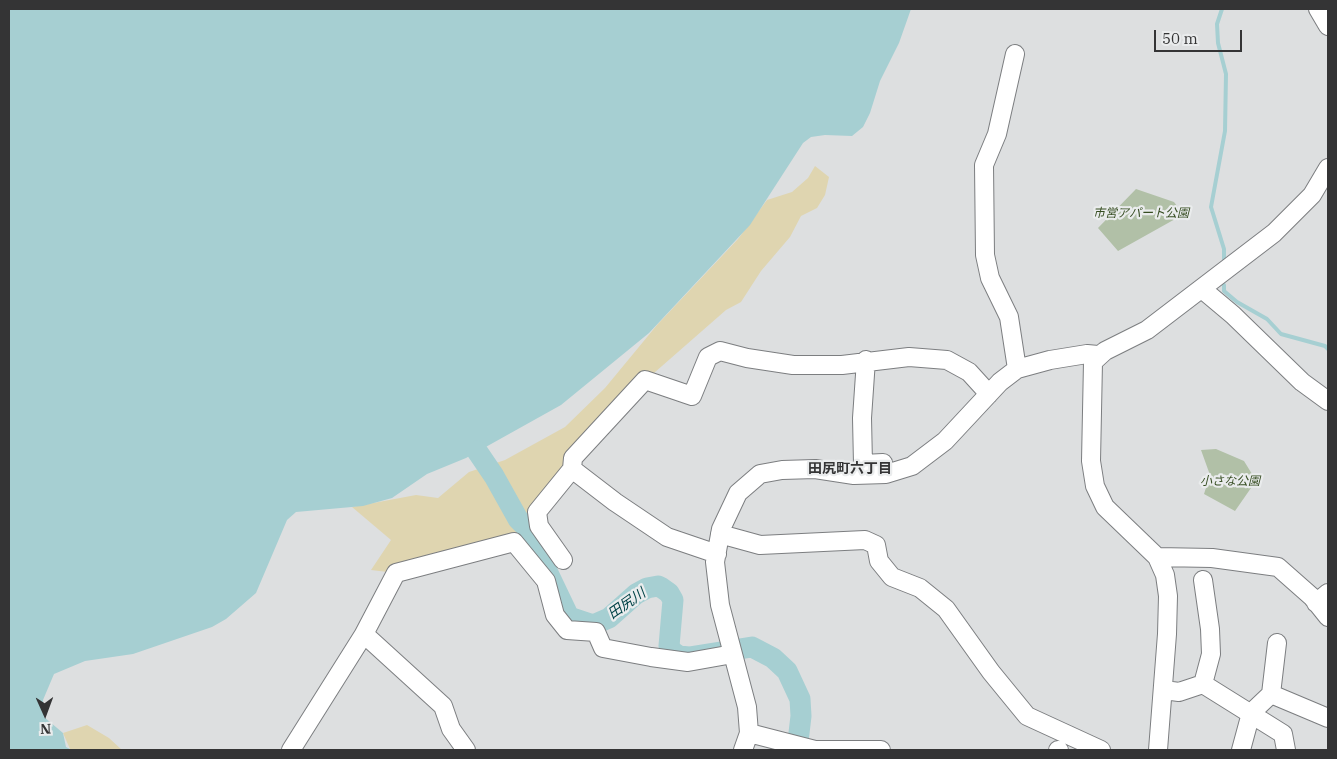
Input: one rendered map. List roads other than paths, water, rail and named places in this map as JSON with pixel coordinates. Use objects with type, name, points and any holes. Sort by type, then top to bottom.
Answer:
[{"type":"street","points":[[1318,9],[1328,26]]},
{"type":"street","points":[[1015,54],[997,134],[984,165],[985,255],[990,278],[1009,317],[1017,369]]},
{"type":"street","points":[[1158,750],[1164,690],[1168,596],[1164,574],[1157,557],[1105,507],[1094,486],[1091,461],[1093,362],[1098,355],[1147,330],[1274,233],[1312,196],[1327,172]]},
{"type":"street","points":[[1202,289],[1233,315],[1302,382],[1328,401]]},
{"type":"street","points":[[563,560],[540,526],[537,512],[572,470],[573,458],[645,380],[692,396],[708,357],[720,351],[747,358],[793,365],[842,365],[866,360],[909,357],[947,360],[969,372],[990,394]]},
{"type":"street","points":[[743,750],[749,733],[747,707],[720,605],[715,562],[720,534],[738,493],[760,474],[782,470],[815,469],[854,475],[886,474],[912,466],[945,441],[1000,382],[1017,369],[1050,360],[1087,354],[1098,355]]},
{"type":"street","points":[[866,360],[862,418],[863,464],[902,461],[912,466]]},
{"type":"street","points":[[572,470],[667,537],[717,554]]},
{"type":"street","points":[[720,534],[760,545],[865,540],[876,545],[880,561],[892,577],[920,588],[946,608],[991,672],[1027,716],[1101,750]]},
{"type":"street","points":[[291,750],[364,634],[396,573],[514,542],[546,581],[555,615],[567,630],[596,632],[603,648],[688,662],[732,648]]},
{"type":"street","points":[[1157,557],[1212,558],[1278,567],[1322,598],[1328,617]]},
{"type":"street","points":[[1203,580],[1210,629],[1211,654],[1203,684]]},
{"type":"street","points":[[364,634],[443,706],[451,729],[466,750]]},
{"type":"street","points":[[1241,750],[1251,713],[1271,694],[1277,642]]},
{"type":"street","points":[[1164,690],[1179,692],[1203,684],[1283,734],[1286,750]]},
{"type":"street","points":[[1271,694],[1328,718]]},
{"type":"street","points":[[749,733],[815,750],[881,750]]},
{"type":"water","points":[[9,9],[911,9],[899,43],[880,81],[870,113],[863,127],[852,136],[825,135],[811,137],[803,143],[750,225],[649,333],[561,405],[466,458],[427,474],[392,498],[363,506],[296,512],[287,520],[256,593],[226,619],[212,627],[133,654],[85,661],[54,674],[43,700],[44,717],[63,733],[66,747],[72,750],[9,750]]},
{"type":"waterway","points":[[1222,9],[1217,24],[1218,43],[1226,74],[1225,131],[1211,207],[1224,249],[1224,260]]},
{"type":"waterway","points":[[1224,285],[1224,291],[1237,302],[1267,319],[1281,334],[1325,346],[1328,349]]},
{"type":"waterway","name":"田尻川","points":[[477,451],[494,476],[518,519],[526,527],[569,617],[593,625],[609,618],[636,594],[647,588],[658,586],[662,588],[669,593],[673,600],[669,646],[679,656],[689,657],[752,647],[773,658],[787,671],[800,699],[801,716],[797,750]]},
{"type":"district","name":"田尻町六丁目","points":[[850,469]]},
{"type":"park label","name":"市営アパート公園","points":[[1141,214]]},
{"type":"park label","name":"小さな公園","points":[[1230,482]]}]
